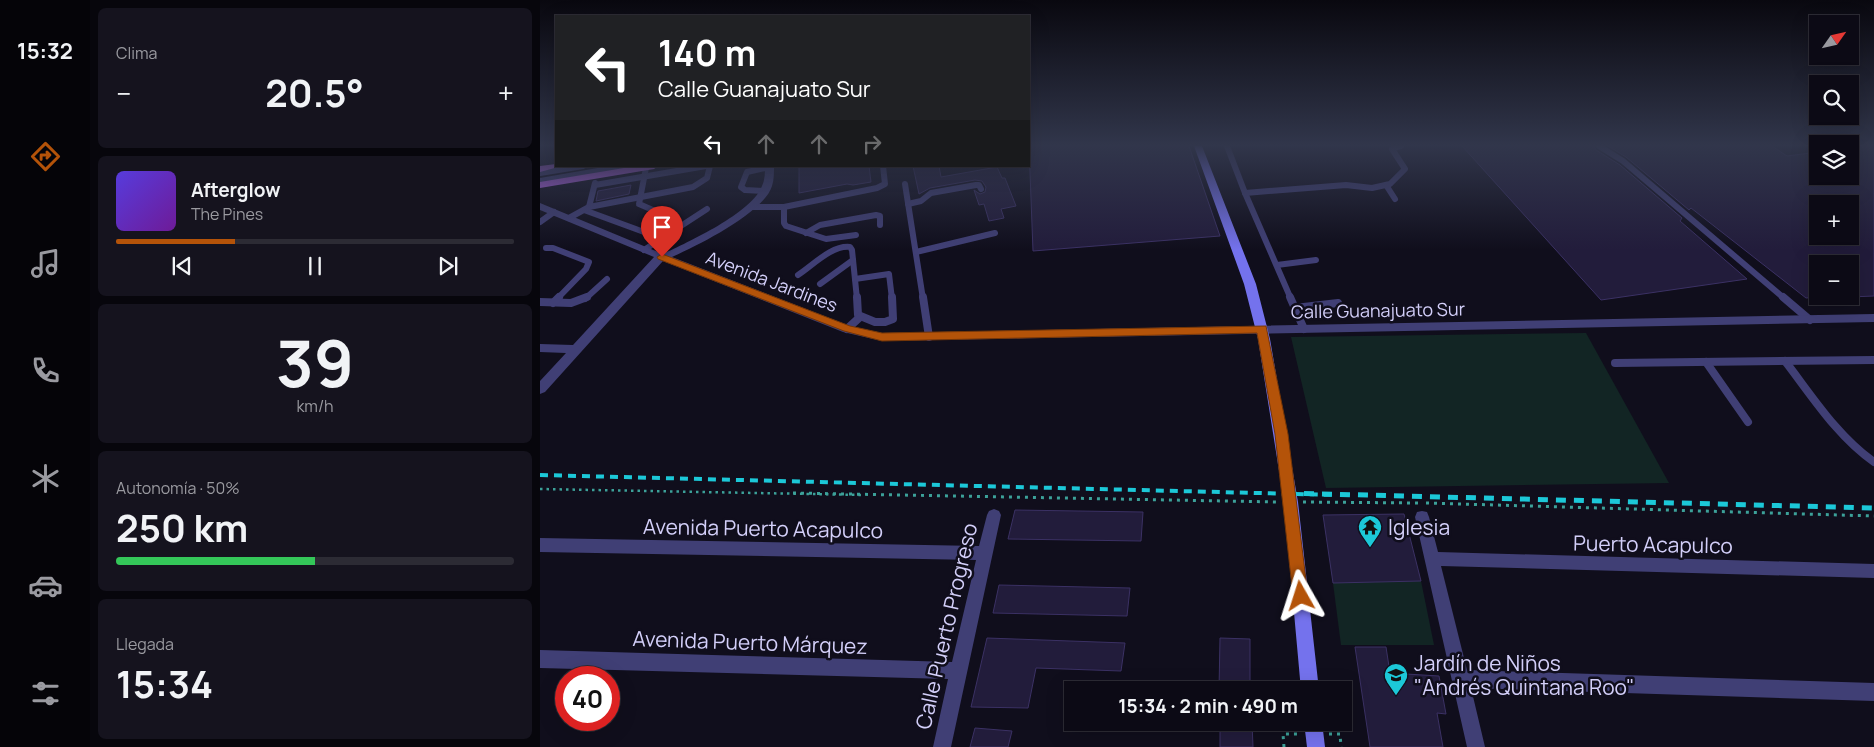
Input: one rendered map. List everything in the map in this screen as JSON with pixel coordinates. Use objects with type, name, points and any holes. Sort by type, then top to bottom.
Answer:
[{"type":"main road","points":[[540,185],[596,181]]},
{"type":"street","points":[[540,390],[644,273],[662,257],[704,239],[751,207],[764,191],[769,181]]},
{"type":"street","points":[[1211,181],[1250,284],[1262,329],[1282,434],[1291,502],[1309,681]]},
{"type":"street","name":"Avenida Jardines","points":[[540,206],[644,250],[848,329],[882,337]]},
{"type":"street","name":"Calle Guanajuato Sur","points":[[882,337],[1874,318]]},
{"type":"street","points":[[540,348],[577,349]]},
{"type":"street","name":"Calle Puerto Progreso","points":[[942,747],[994,515]]},
{"type":"street","points":[[1422,517],[1476,747]]},
{"type":"street","name":"Avenida Puerto Acapulco","points":[[540,545],[986,553]]},
{"type":"street","name":"Puerto Acapulco","points":[[1432,559],[1874,571]]},
{"type":"street","name":"Avenida Puerto Márquez","points":[[540,658],[959,671]]},
{"type":"street","points":[[1460,680],[1874,692]]},
{"type":"street","points":[[1314,731],[1316,747]]},
{"type":"lane","points":[[586,209],[596,181]]},
{"type":"lane","points":[[586,209],[644,232],[656,229],[669,220],[668,217],[640,206],[639,198],[645,181]]},
{"type":"lane","points":[[569,218],[586,209],[693,187],[703,181]]},
{"type":"lane","points":[[743,181],[741,187],[745,190],[764,191]]},
{"type":"lane","points":[[751,207],[784,207],[881,187],[886,181]]},
{"type":"lane","points":[[1240,181],[1304,329]]},
{"type":"lane","points":[[1245,193],[1348,184],[1371,188],[1386,185],[1390,181]]},
{"type":"lane","points":[[1646,181],[1810,320]]},
{"type":"lane","points":[[905,184],[930,337]]},
{"type":"lane","points":[[908,204],[921,200],[931,193],[977,185],[981,189]]},
{"type":"lane","points":[[1386,185],[1395,199]]},
{"type":"lane","points":[[784,207],[785,225],[827,239],[856,235]]},
{"type":"lane","points":[[644,250],[707,209]]},
{"type":"lane","points":[[540,222],[554,212]]},
{"type":"lane","points":[[806,233],[817,226],[876,215],[880,216],[880,225]]},
{"type":"lane","points":[[916,252],[995,233]]},
{"type":"lane","points":[[798,276],[842,246],[852,248],[860,317]]},
{"type":"lane","points":[[546,248],[553,248],[589,262],[586,269],[553,303]]},
{"type":"lane","points":[[820,284],[853,260]]},
{"type":"lane","points":[[1277,265],[1316,260]]},
{"type":"lane","points":[[855,279],[884,274],[890,276],[893,319],[881,322],[860,317]]},
{"type":"lane","points":[[540,302],[570,305],[585,301],[607,279]]},
{"type":"lane","points":[[1295,308],[1338,303]]},
{"type":"lane","points":[[848,329],[860,317]]},
{"type":"lane","points":[[1614,363],[1874,360]]},
{"type":"lane","points":[[1785,361],[1848,441],[1874,462]]},
{"type":"lane","points":[[1706,362],[1748,422]]},
{"type":"path","points":[[540,489],[1418,503],[1874,516]]},
{"type":"path","points":[[1283,734],[1284,747]]},
{"type":"path","points":[[1340,734],[1342,747]]},
{"type":"green space","points":[[1586,333],[1669,483],[1326,488],[1291,337]]},
{"type":"green space","points":[[1421,581],[1434,645],[1341,645],[1333,583]]},
{"type":"building","points":[[799,181],[871,181],[871,182],[847,184],[799,193]]},
{"type":"building","points":[[916,181],[970,181],[930,188],[919,194]]},
{"type":"building","points":[[982,181],[1006,181],[1016,206],[1001,209],[1004,218],[989,221],[984,204],[979,205],[974,190],[980,194],[985,192],[986,187]]},
{"type":"building","points":[[1030,181],[1201,181],[1220,236],[1033,251]]},
{"type":"building","points":[[1493,181],[1639,181],[1682,218],[1680,221],[1747,279],[1601,300]]},
{"type":"building","points":[[1654,181],[1809,181],[1809,185],[1859,185],[1859,181],[1874,181],[1874,296],[1859,297],[1859,255],[1809,255],[1809,298],[1806,298],[1691,208],[1689,210]]},
{"type":"building","points":[[631,185],[629,194],[596,201],[598,191]]},
{"type":"building","points":[[1015,510],[1143,512],[1141,541],[1008,539]]},
{"type":"building","name":"Iglesia","points":[[1404,514],[1421,581],[1333,583],[1323,515]]},
{"type":"building","points":[[999,585],[1130,588],[1127,616],[993,613]]},
{"type":"building","points":[[987,638],[1125,643],[1121,671],[1036,668],[1028,708],[971,707]]},
{"type":"building","points":[[1220,638],[1250,639],[1250,681],[1219,681]]},
{"type":"building","name":"Jardín de Niños \"Andrés Quintana Roo\"","points":[[1355,647],[1386,647],[1390,673],[1439,676],[1446,714],[1437,713],[1443,747],[1370,747]]},
{"type":"building","points":[[975,728],[1012,731],[1008,747],[970,747]]},
{"type":"building","points":[[1220,731],[1252,731],[1253,747],[1220,747]]},
{"type":"railway","points":[[540,475],[1337,495]]},
{"type":"railway","points":[[1286,493],[1874,508]]},
{"type":"place","name":"Iglesia","points":[[1370,548]]},
{"type":"place","name":"Jardín de Niños \"Andrés Quintana Roo\"","points":[[1396,696]]},
{"type":"route","points":[[662,257],[848,329],[873,336],[893,338],[1262,329],[1282,434],[1301,596]]}]
